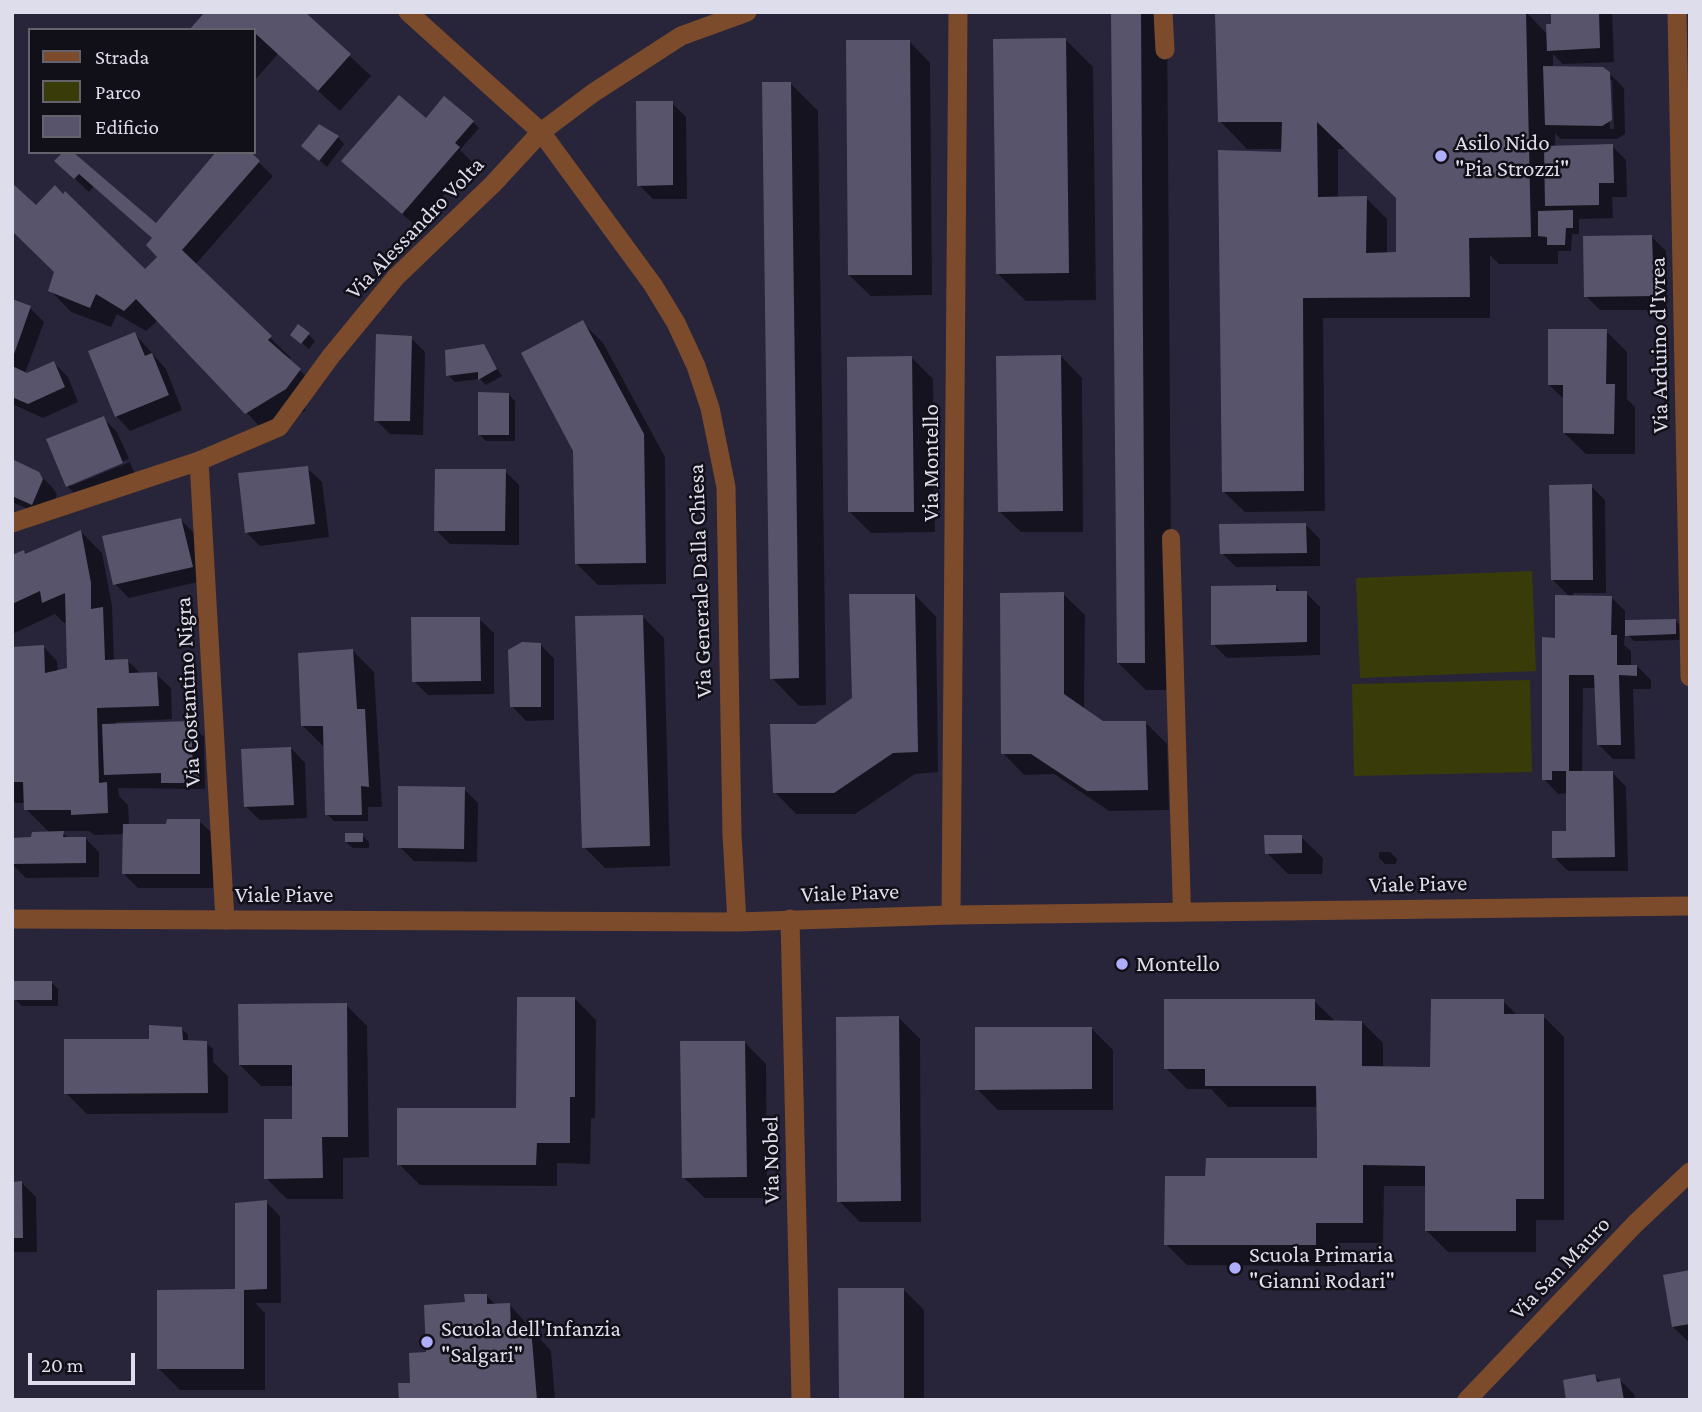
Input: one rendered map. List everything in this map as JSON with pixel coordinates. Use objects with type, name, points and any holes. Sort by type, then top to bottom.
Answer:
[{"type":"street","name":"Via Generale Dalla Chiesa","points":[[408,12],[541,132],[653,285],[676,323],[696,366],[710,408],[726,487],[732,835],[737,922]]},
{"type":"street","name":"Via Alessandro Volta","points":[[15,520],[199,461],[279,427],[331,356],[396,277],[492,184],[541,132],[593,93],[681,36],[747,12]]},
{"type":"street","name":"Via Montello","points":[[951,915],[958,12]]},
{"type":"street","points":[[1163,12],[1165,50]]},
{"type":"street","name":"Via Arduino d'Ivrea","points":[[1677,12],[1690,677]]},
{"type":"street","name":"Via Costantino Nigra","points":[[199,461],[225,920]]},
{"type":"street","name":"Viale Piave","points":[[12,919],[737,922],[951,915],[1690,906]]},
{"type":"street","name":"Via Nobel","points":[[790,919],[802,1400]]},
{"type":"street","name":"Via San Mauro","points":[[1467,1400],[1634,1224],[1690,1172]]},
{"type":"lane","points":[[1171,538],[1182,912]]},
{"type":"green space","points":[[1532,571],[1536,671],[1360,678],[1356,578]]},
{"type":"green space","points":[[1530,680],[1532,772],[1354,776],[1352,684]]},
{"type":"building","points":[[205,12],[305,12],[351,54],[318,91],[256,34],[256,28],[191,28]]},
{"type":"building","points":[[1111,12],[1141,12],[1145,663],[1117,663]]},
{"type":"building","points":[[1526,12],[1531,237],[1469,238],[1470,297],[1303,298],[1304,491],[1222,492],[1218,150],[1281,152],[1282,122],[1218,122],[1215,13]],"holes":[[[1317,122],[1396,198],[1396,252],[1366,253],[1367,196],[1318,197]]]},
{"type":"building","points":[[1551,12],[1599,12],[1600,48],[1547,51],[1546,24],[1551,24]]},
{"type":"building","points":[[1066,38],[1069,273],[996,274],[993,39]]},
{"type":"building","points":[[846,40],[910,40],[912,275],[848,275]]},
{"type":"building","points":[[1543,66],[1603,67],[1610,72],[1612,120],[1602,126],[1545,125]]},
{"type":"building","points":[[762,82],[791,82],[799,678],[770,679]]},
{"type":"building","points":[[399,95],[426,118],[444,96],[474,121],[455,143],[460,147],[402,214],[341,161]]},
{"type":"building","points":[[636,101],[673,101],[673,185],[637,186]]},
{"type":"building","points":[[319,124],[339,136],[319,161],[301,146]]},
{"type":"building","points":[[1613,144],[1614,183],[1599,183],[1599,205],[1545,206],[1544,146]]},
{"type":"building","points":[[61,154],[75,154],[156,223],[214,154],[253,154],[260,161],[182,250],[272,336],[268,340],[301,369],[286,389],[245,414],[136,299],[124,311],[96,294],[90,308],[48,291],[54,272],[12,231],[12,183],[36,205],[55,185],[63,194],[65,191],[145,269],[157,257],[146,245],[152,238],[79,174],[74,179],[54,161]]},
{"type":"building","points":[[1573,210],[1573,228],[1566,228],[1565,245],[1547,245],[1547,237],[1538,236],[1538,211]]},
{"type":"building","points":[[1652,235],[1654,296],[1584,297],[1583,236]]},
{"type":"building","points":[[12,299],[31,306],[13,357],[12,357]]},
{"type":"building","points":[[583,320],[644,434],[646,563],[575,564],[573,451],[521,353]]},
{"type":"building","points":[[298,324],[310,333],[301,344],[290,335]]},
{"type":"building","points":[[1548,329],[1607,329],[1606,384],[1615,384],[1614,434],[1563,433],[1563,385],[1548,385]]},
{"type":"building","points":[[135,332],[145,356],[152,353],[169,395],[115,417],[88,351]]},
{"type":"building","points":[[376,334],[412,336],[410,421],[374,421]]},
{"type":"building","points":[[484,344],[497,369],[478,380],[478,372],[446,376],[445,350]]},
{"type":"building","points":[[1061,355],[1063,511],[998,512],[996,356]]},
{"type":"building","points":[[912,356],[914,512],[848,512],[847,357]]},
{"type":"building","points":[[54,361],[65,387],[28,404],[12,397],[12,366],[27,373]]},
{"type":"building","points":[[478,392],[509,393],[509,435],[478,435]]},
{"type":"building","points":[[104,416],[123,463],[66,487],[46,439]]},
{"type":"building","points":[[12,459],[39,472],[43,479],[32,505],[12,496]]},
{"type":"building","points":[[308,466],[315,524],[245,533],[238,473]]},
{"type":"building","points":[[435,469],[506,469],[505,531],[434,531]]},
{"type":"building","points":[[1592,484],[1593,580],[1551,580],[1549,485]]},
{"type":"building","points":[[181,518],[193,567],[113,585],[102,536]]},
{"type":"building","points":[[1306,523],[1307,553],[1220,554],[1219,524]]},
{"type":"building","points":[[81,530],[91,583],[91,609],[103,607],[105,660],[128,659],[129,673],[157,672],[159,706],[97,708],[99,783],[107,782],[108,813],[71,815],[71,810],[24,810],[23,782],[12,782],[12,647],[44,645],[45,673],[67,668],[65,593],[42,603],[40,591],[12,604],[12,555],[24,550],[25,554]]},
{"type":"building","points":[[1276,585],[1276,591],[1307,591],[1307,642],[1211,645],[1211,586]]},
{"type":"building","points":[[1064,592],[1064,694],[1103,721],[1146,721],[1148,790],[1087,791],[1031,754],[1001,754],[1000,593]]},
{"type":"building","points":[[849,594],[915,594],[918,752],[893,753],[834,793],[773,793],[770,724],[815,724],[852,698]]},
{"type":"building","points":[[1555,595],[1612,596],[1611,635],[1617,635],[1617,665],[1637,665],[1637,676],[1619,675],[1621,745],[1597,745],[1594,675],[1569,675],[1569,771],[1613,771],[1615,857],[1552,858],[1552,831],[1566,831],[1566,771],[1552,771],[1552,780],[1542,780],[1542,637],[1555,638]]},
{"type":"building","points":[[643,615],[650,846],[582,848],[575,616]]},
{"type":"building","points":[[411,617],[480,617],[481,681],[412,682]]},
{"type":"building","points":[[1676,619],[1676,634],[1625,636],[1625,620]]},
{"type":"building","points":[[522,642],[541,643],[541,707],[510,707],[508,650]]},
{"type":"building","points":[[353,649],[357,709],[365,709],[369,787],[361,786],[362,815],[325,815],[323,726],[301,726],[298,653]]},
{"type":"building","points":[[191,721],[193,771],[199,771],[199,783],[161,783],[161,773],[104,775],[102,724]]},
{"type":"building","points":[[291,747],[294,805],[244,807],[241,749]]},
{"type":"building","points":[[398,786],[465,787],[464,849],[398,848]]},
{"type":"building","points":[[167,819],[200,819],[200,874],[122,874],[123,824],[166,824]]},
{"type":"building","points":[[64,831],[63,837],[86,837],[86,863],[12,864],[12,838],[31,837],[32,832]]},
{"type":"building","points":[[345,833],[363,833],[363,842],[345,842]]},
{"type":"building","points":[[1264,835],[1302,835],[1302,853],[1265,854]]},
{"type":"building","points":[[13,981],[52,981],[52,1000],[13,1000]]},
{"type":"building","points":[[517,997],[575,997],[575,1097],[570,1097],[570,1143],[537,1143],[536,1165],[397,1165],[397,1108],[516,1108]]},
{"type":"building","points":[[1164,999],[1315,999],[1315,1020],[1362,1021],[1362,1066],[1430,1067],[1431,999],[1504,999],[1504,1014],[1544,1014],[1544,1199],[1516,1199],[1516,1231],[1425,1231],[1425,1166],[1363,1165],[1363,1223],[1316,1223],[1316,1245],[1164,1245],[1165,1176],[1205,1176],[1206,1158],[1317,1158],[1317,1138],[1316,1086],[1205,1086],[1205,1069],[1164,1069]]},
{"type":"building","points":[[347,1003],[348,1137],[322,1137],[323,1178],[264,1179],[264,1119],[292,1119],[292,1065],[239,1065],[238,1004]]},
{"type":"building","points":[[899,1016],[901,1201],[837,1202],[836,1017]]},
{"type":"building","points":[[149,1025],[182,1027],[183,1040],[207,1041],[208,1093],[64,1094],[64,1039],[149,1039]]},
{"type":"building","points":[[975,1027],[1092,1027],[1092,1089],[975,1090]]},
{"type":"building","points":[[680,1041],[745,1041],[747,1177],[682,1178]]},
{"type":"building","points":[[22,1181],[23,1238],[12,1238],[12,1182]]},
{"type":"building","points":[[267,1200],[267,1289],[244,1290],[244,1369],[157,1369],[157,1290],[235,1289],[235,1203]]},
{"type":"building","points":[[1690,1270],[1690,1324],[1672,1327],[1663,1275]]},
{"type":"building","points":[[838,1288],[904,1288],[904,1400],[839,1400]]},
{"type":"building","points":[[464,1294],[487,1294],[487,1304],[510,1303],[511,1329],[531,1328],[537,1400],[399,1400],[398,1383],[410,1383],[409,1353],[426,1352],[424,1305],[465,1302]]},
{"type":"building","points":[[1595,1374],[1597,1382],[1620,1378],[1624,1400],[1566,1400],[1563,1380]]},
{"type":"place","name":"Asilo Nido \"Pia Strozzi\"","points":[[1441,156]]},
{"type":"place","name":"Montello","points":[[1122,964]]},
{"type":"place","name":"Scuola Primaria \"Gianni Rodari\"","points":[[1235,1268]]},
{"type":"place","name":"Scuola dell'Infanzia \"Salgari\"","points":[[427,1342]]}]
